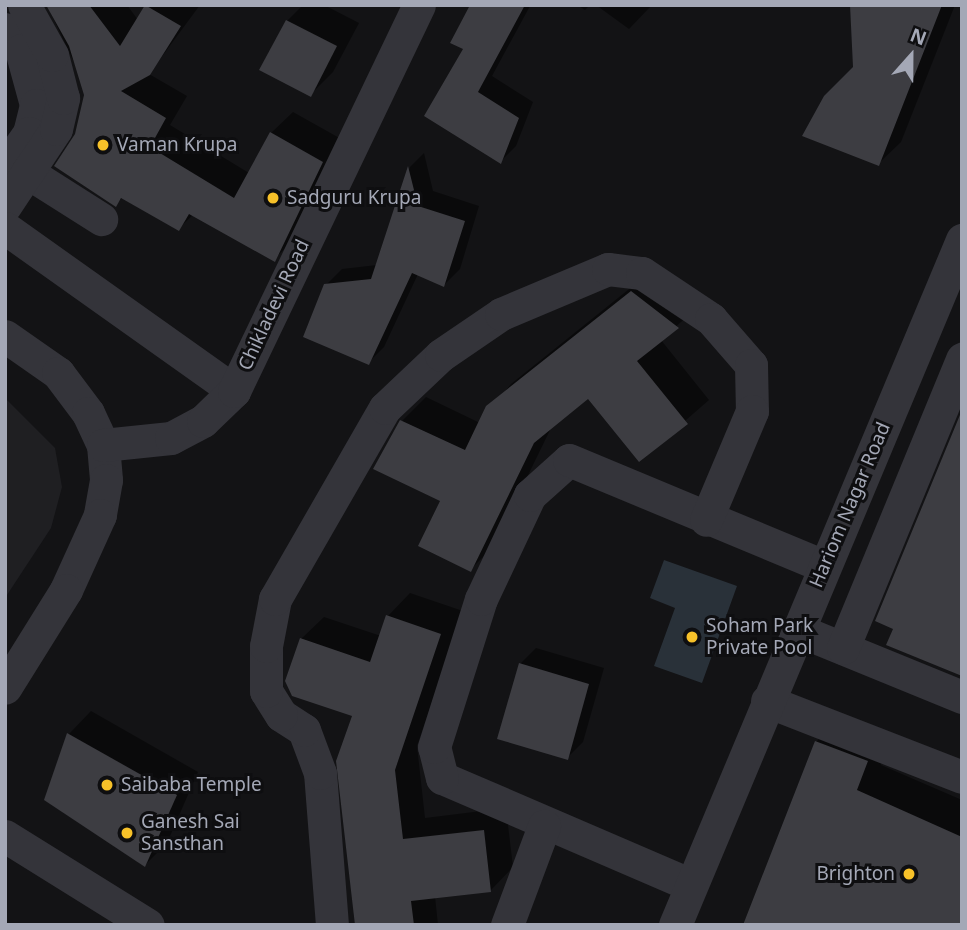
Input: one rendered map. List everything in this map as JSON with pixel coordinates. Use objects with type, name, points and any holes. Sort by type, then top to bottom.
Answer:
[{"type":"street","points":[[16,170],[56,129],[63,98],[52,55],[24,5]]},
{"type":"street","name":"Chikladevi Road","points":[[5,228],[234,391],[419,5]]},
{"type":"street","points":[[5,29],[21,50],[36,105],[5,206]]},
{"type":"street","points":[[16,170],[101,219]]},
{"type":"street","name":"Hariom Nagar Road","points":[[675,925],[962,240]]},
{"type":"street","points":[[332,925],[320,773],[304,730],[281,715],[266,691],[266,646],[275,599],[385,408],[441,355],[501,314],[608,269],[642,273],[711,318],[751,365],[752,411],[706,520]]},
{"type":"street","points":[[5,336],[58,373],[88,413],[103,445],[100,515],[66,590],[5,688]]},
{"type":"street","points":[[843,648],[962,356],[921,337]]},
{"type":"street","points":[[103,445],[171,438],[203,421],[234,391]]},
{"type":"street","points":[[870,457],[914,476]]},
{"type":"street","points":[[691,885],[544,826],[442,778],[434,760],[476,611],[530,495],[560,463],[576,460],[706,520],[830,554],[879,560]]},
{"type":"street","points":[[798,630],[962,697]]},
{"type":"street","points":[[767,701],[962,777]]},
{"type":"street","points":[[507,925],[544,826]]},
{"type":"street","points":[[5,836],[148,925]]},
{"type":"shaded area","points":[[5,398],[55,448],[62,487],[51,528],[5,598]]},
{"type":"shaded area","name":"Soham Park Private Pool","points":[[664,560],[737,586],[702,683],[654,666],[675,608],[650,598]]},
{"type":"building","points":[[46,5],[89,5],[120,46],[145,5],[181,26],[150,75],[121,91],[166,118],[150,147],[234,198],[270,132],[323,162],[275,262],[189,214],[179,231],[121,198],[116,207],[54,166],[75,134],[84,95],[69,46]]},
{"type":"building","points":[[470,5],[525,5],[478,92],[519,118],[501,164],[424,116],[463,49],[450,43]]},
{"type":"building","points":[[850,5],[942,5],[879,166],[802,136],[824,96],[853,67]]},
{"type":"building","points":[[286,20],[337,46],[311,97],[259,70]]},
{"type":"building","points":[[408,166],[418,206],[465,221],[444,287],[412,273],[369,365],[303,337],[324,284],[371,279]]},
{"type":"building","points":[[631,291],[679,328],[637,361],[688,424],[639,462],[588,399],[534,443],[471,572],[418,546],[440,501],[373,469],[400,420],[465,450],[486,406]]},
{"type":"building","points":[[962,410],[962,676],[886,645],[893,629],[875,621]]},
{"type":"building","points":[[386,615],[441,634],[395,770],[403,839],[484,830],[491,892],[411,901],[414,925],[355,925],[336,761],[352,716],[292,696],[285,681],[300,638],[370,662]]},
{"type":"building","points":[[519,663],[589,684],[568,760],[497,739]]},
{"type":"building","name":"Ganesh Sai Sansthan","points":[[67,733],[177,795],[145,867],[44,800]]},
{"type":"building","points":[[815,741],[868,761],[857,790],[962,837],[962,925],[743,925]]},
{"type":"place","name":"Vaman Krupa","points":[[103,145]]},
{"type":"place","name":"Sadguru Krupa","points":[[273,198]]},
{"type":"place","name":"Soham Park Private Pool","points":[[692,637]]},
{"type":"place","name":"Saibaba Temple","points":[[107,785]]},
{"type":"place","name":"Ganesh Sai Sansthan","points":[[127,833]]},
{"type":"place","name":"Brighton","points":[[909,874]]}]
